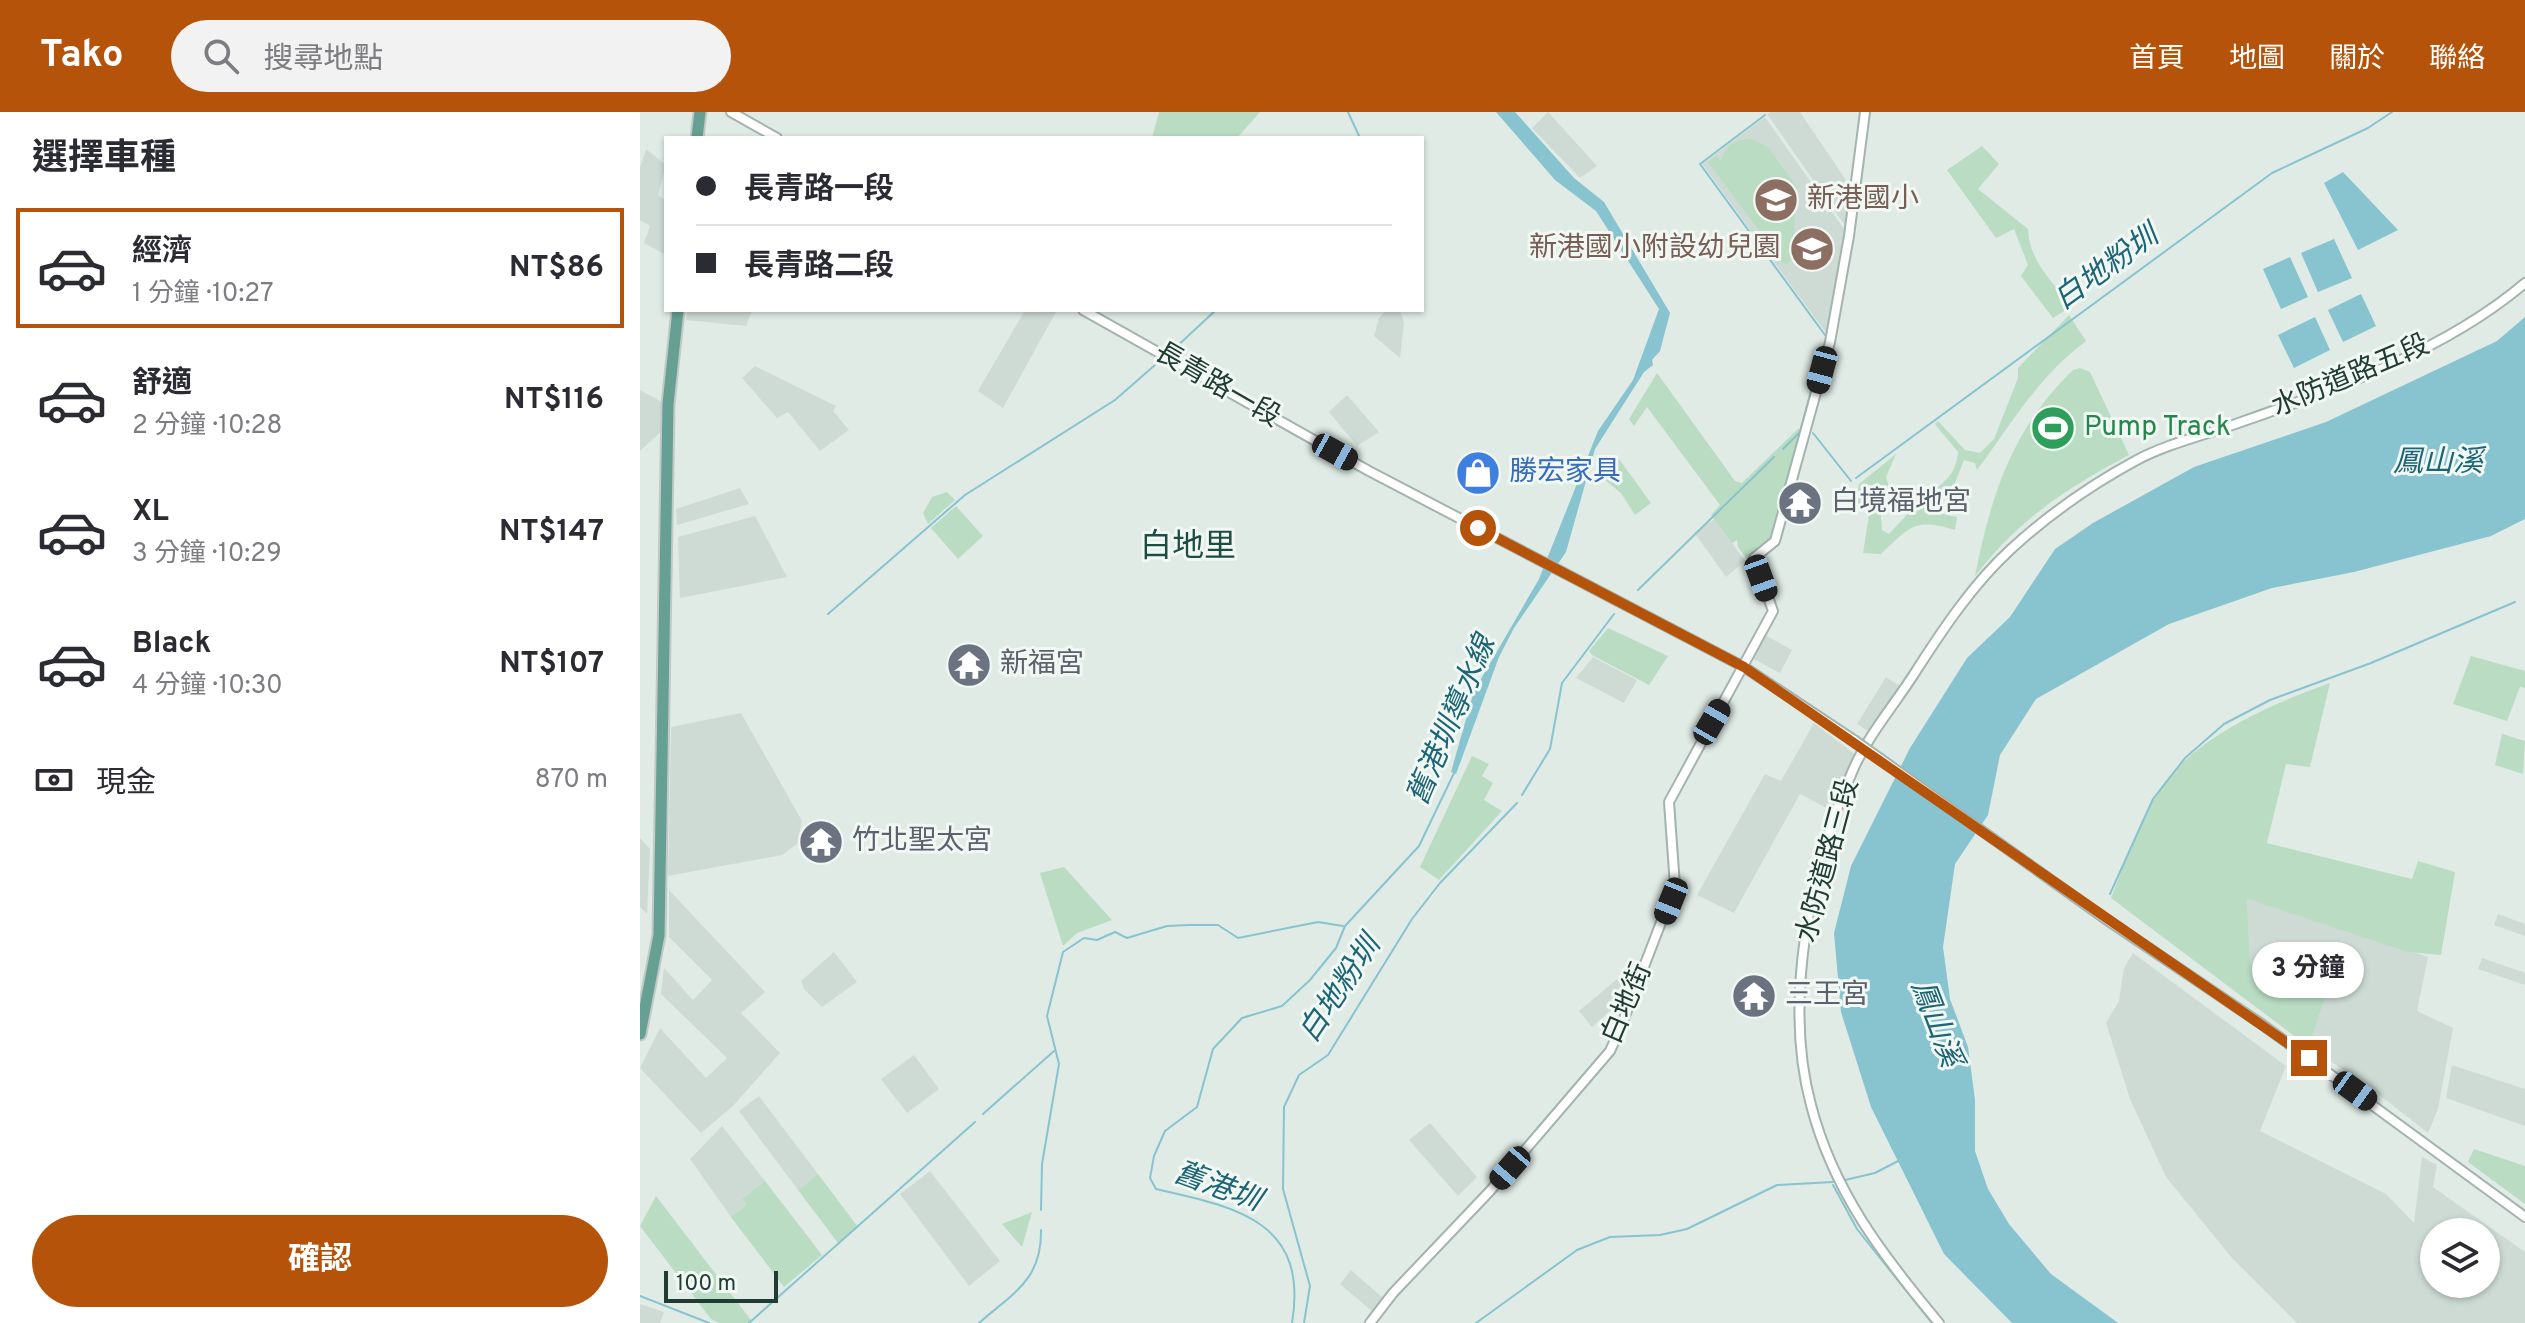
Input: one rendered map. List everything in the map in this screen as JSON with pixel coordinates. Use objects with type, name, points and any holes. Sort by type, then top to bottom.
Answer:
[{"type":"main road","points":[[697,136],[700,112]]},
{"type":"main road","points":[[640,1034],[659,935],[668,404],[678,312]]},
{"type":"street","points":[[731,112],[773,136]]},
{"type":"street","name":"白地街","points":[[1370,1323],[1393,1293],[1490,1191],[1610,1051],[1675,886],[1669,802],[1773,611],[1754,558],[1775,541],[1830,342],[1849,236],[1865,112]]},
{"type":"street","name":"水防道路五段","points":[[1867,747],[1947,624],[2007,552],[2070,500],[2139,459],[2294,403],[2417,351],[2493,311],[2525,283]]},
{"type":"street","name":"長青路一段","points":[[1087,312],[1362,468],[1744,667],[2263,1025],[2525,1217]]},
{"type":"street","name":"水防道路三段","points":[[1867,747],[1854,767],[1835,820],[1809,915],[1800,987],[1800,1037],[1810,1103],[1831,1167],[1860,1223],[1939,1323]]},
{"type":"shaded area","points":[[1548,112],[1597,166],[1580,178],[1532,128]]},
{"type":"shaded area","points":[[1800,112],[1852,189],[1846,227],[1767,114]]},
{"type":"shaded area","name":"新港國小","points":[[1765,117],[1849,236],[1829,337],[1702,164]]},
{"type":"shaded area","points":[[646,149],[664,163],[658,195],[664,200],[664,254],[644,243],[650,226],[640,220],[640,168]]},
{"type":"shaded area","points":[[687,312],[751,312],[746,326],[686,320]]},
{"type":"shaded area","points":[[1024,312],[1056,312],[1003,408],[978,391]]},
{"type":"shaded area","points":[[1384,312],[1401,312],[1404,323],[1400,358],[1374,336],[1379,318]]},
{"type":"shaded area","points":[[755,366],[836,406],[833,411],[849,430],[820,451],[788,412],[777,418],[742,378]]},
{"type":"shaded area","points":[[640,390],[664,403],[664,429],[640,451]]},
{"type":"shaded area","points":[[1347,395],[1379,432],[1357,446],[1329,412]]},
{"type":"shaded area","points":[[740,488],[749,504],[677,525],[676,509]]},
{"type":"shaded area","points":[[755,516],[787,577],[680,598],[678,537]]},
{"type":"shaded area","points":[[1715,519],[1745,561],[1726,577],[1694,532]]},
{"type":"shaded area","points":[[1765,635],[1792,650],[1780,673],[1752,658]]},
{"type":"shaded area","points":[[1593,657],[1637,680],[1624,703],[1576,678]]},
{"type":"shaded area","points":[[1886,677],[1901,687],[1873,734],[1857,724]]},
{"type":"shaded area","points":[[741,713],[802,821],[797,844],[782,855],[668,876],[671,727]]},
{"type":"shaded area","points":[[1814,723],[1857,756],[1832,811],[1800,794],[1734,913],[1697,895],[1765,774],[1781,781]]},
{"type":"shaded area","points":[[640,838],[650,849],[647,914],[640,907]]},
{"type":"shaded area","points":[[669,890],[765,992],[741,1013],[780,1053],[733,1106],[701,1133],[640,1068],[660,1028],[706,1078],[727,1058],[661,994],[664,968],[693,1000],[712,980],[669,937]]},
{"type":"shaded area","points":[[2247,899],[2428,957],[2417,1011],[2453,1028],[2438,1109],[2428,1133],[2368,1086],[2309,1047],[2328,989],[2250,963]]},
{"type":"shaded area","points":[[2498,914],[2525,924],[2525,936],[2494,925]]},
{"type":"shaded area","points":[[834,952],[857,982],[822,1007],[804,989],[801,981]]},
{"type":"shaded area","points":[[2133,953],[2286,1066],[2260,1131],[2386,1194],[2414,1223],[2422,1157],[2437,1165],[2433,1187],[2477,1218],[2420,1218],[2420,1298],[2500,1298],[2500,1234],[2525,1252],[2525,1323],[2297,1323],[2232,1258],[2166,1177],[2130,1099],[2106,1023],[2119,1001],[2124,968]]},
{"type":"shaded area","points":[[1647,954],[1633,990],[1592,1027],[1579,1011]]},
{"type":"shaded area","points":[[2482,958],[2525,973],[2525,985],[2478,969]]},
{"type":"shaded area","points":[[914,1055],[939,1089],[907,1113],[881,1079]]},
{"type":"shaded area","points":[[2452,1065],[2525,1089],[2525,1126],[2446,1098]]},
{"type":"shaded area","points":[[759,1096],[818,1174],[798,1190],[739,1111]]},
{"type":"shaded area","points":[[1430,1123],[1477,1177],[1458,1196],[1409,1140]]},
{"type":"shaded area","points":[[722,1126],[765,1181],[742,1199],[746,1205],[731,1217],[690,1159]]},
{"type":"shaded area","points":[[930,1171],[1000,1261],[969,1286],[900,1194]]},
{"type":"shaded area","points":[[1351,1270],[1383,1298],[1374,1313],[1340,1284]]},
{"type":"shaded area","points":[[640,1304],[664,1312],[660,1323],[640,1323]]},
{"type":"green space","points":[[1159,112],[1260,112],[1239,136],[1153,136]]},
{"type":"green space","points":[[1752,139],[1768,147],[1797,187],[1792,260],[1785,265],[1708,162],[1716,156],[1721,161],[1732,144]]},
{"type":"green space","points":[[1982,146],[1999,164],[1978,189],[2028,229],[2037,261],[2072,306],[2053,318],[2021,276],[2028,265],[2014,229],[1996,238],[1947,170]]},
{"type":"green space","points":[[2069,315],[2086,341],[2040,385],[1977,470],[1975,463],[1964,460],[1955,483],[1943,498],[1929,499],[1925,510],[1957,517],[1955,530],[1921,525],[1907,531],[1881,554],[1863,553],[1870,509],[1856,503],[1859,484],[1896,454],[1886,477],[1890,490],[1880,505],[1882,530],[1889,534],[1954,469],[1958,452],[1935,424],[1938,421],[1965,450],[1980,453],[1994,439],[2018,378],[2018,368]]},
{"type":"green space","points":[[2080,368],[2090,372],[2129,455],[2045,506],[2009,537],[1975,576],[1988,518],[2019,440],[2052,392],[2073,370]]},
{"type":"green space","points":[[1657,373],[1735,481],[1742,483],[1799,428],[1801,436],[1771,545],[1749,562],[1738,547],[1737,540],[1732,543],[1711,515],[1720,505],[1647,407],[1634,426],[1629,419]]},
{"type":"green space","points":[[1619,459],[1651,503],[1635,515],[1621,493],[1604,479]]},
{"type":"green space","points":[[947,492],[955,500],[928,524],[923,513],[932,497]]},
{"type":"green space","points":[[956,506],[983,536],[958,559],[931,528]]},
{"type":"green space","points":[[1608,628],[1668,656],[1649,685],[1589,651]]},
{"type":"green space","points":[[2471,656],[2525,671],[2525,688],[2520,687],[2507,721],[2453,704]]},
{"type":"green space","points":[[2330,683],[2310,767],[2286,764],[2267,843],[2412,879],[2418,861],[2455,872],[2441,955],[2408,952],[2247,899],[2250,963],[2328,989],[2309,1047],[2111,898],[2145,815],[2174,771],[2208,742],[2247,718]]},
{"type":"green space","points":[[2502,734],[2525,741],[2523,774],[2495,765]]},
{"type":"green space","points":[[1472,756],[1489,764],[1482,776],[1493,783],[1484,800],[1502,811],[1439,880],[1420,867]]},
{"type":"green space","points":[[1064,867],[1112,920],[1077,933],[1063,946],[1040,873]]},
{"type":"green space","points":[[2474,1149],[2525,1166],[2525,1204],[2468,1162]]},
{"type":"green space","points":[[818,1174],[858,1227],[838,1243],[798,1190]]},
{"type":"green space","points":[[765,1181],[822,1255],[784,1287],[731,1217],[746,1205],[742,1199]]},
{"type":"green space","points":[[656,1196],[751,1320],[749,1323],[719,1323],[711,1319],[640,1226]]},
{"type":"green space","points":[[1032,1212],[1022,1247],[1002,1224]]},
{"type":"water","points":[[1496,112],[1515,112],[1574,178],[1604,202],[1670,313],[1660,351],[1652,360],[1653,365],[1644,372],[1595,449],[1566,552],[1514,628],[1499,657],[1456,774],[1451,772],[1474,691],[1539,579],[1598,431],[1633,380],[1659,309],[1596,211],[1555,180]]},
{"type":"water","points":[[2343,172],[2398,230],[2358,250],[2324,183]]},
{"type":"water","points":[[2334,239],[2352,278],[2318,292],[2301,253]]},
{"type":"water","points":[[2290,257],[2308,297],[2281,309],[2263,269]]},
{"type":"water","points":[[2361,294],[2376,326],[2343,342],[2328,310]]},
{"type":"water","points":[[2315,317],[2330,350],[2294,368],[2278,335]]},
{"type":"water","name":"鳳山溪","points":[[2525,317],[2525,519],[2491,536],[2354,572],[2272,588],[2169,624],[2036,699],[2000,755],[1988,815],[1955,864],[1943,947],[1950,999],[1968,1047],[1975,1100],[1975,1151],[1988,1189],[2009,1224],[2051,1274],[2118,1323],[2012,1323],[1944,1254],[1871,1107],[1841,1012],[1834,933],[1851,866],[1910,748],[1967,658],[2010,617],[2055,549],[2093,523],[2194,467],[2326,422],[2497,341]]},
{"type":"waterway","points":[[1348,112],[1359,136]]},
{"type":"waterway","name":"白地粉圳","points":[[1856,478],[2272,173],[2368,128],[2392,112]]},
{"type":"waterway","name":"白地粉圳","points":[[1765,115],[1700,164],[1825,335]]},
{"type":"waterway","points":[[1174,349],[1214,312]]},
{"type":"waterway","name":"白地粉圳","points":[[1783,449],[1800,432],[1823,346]]},
{"type":"waterway","points":[[828,614],[965,495],[1115,400],[1155,365]]},
{"type":"waterway","name":"白地粉圳","points":[[1813,433],[1851,481]]},
{"type":"waterway","name":"白地粉圳","points":[[1638,590],[1774,457]]},
{"type":"waterway","points":[[2110,894],[2153,799],[2185,758],[2224,724],[2270,700],[2371,663],[2515,602]]},
{"type":"waterway","name":"白地粉圳","points":[[1522,795],[1550,749],[1562,683],[1614,614]]},
{"type":"waterway","name":"舊港圳","points":[[1292,1323],[1294,1289],[1289,1262],[1278,1241],[1260,1224],[1239,1212],[1156,1189],[1150,1178],[1154,1156],[1165,1131],[1197,1107],[1213,1049],[1242,1018],[1282,1006],[1310,980],[1336,948],[1345,926],[1419,846],[1455,771]]},
{"type":"waterway","name":"白地粉圳","points":[[1304,1323],[1310,1286],[1283,1189],[1284,1107],[1299,1075],[1328,1055],[1412,919],[1440,883],[1517,803]]},
{"type":"waterway","points":[[1041,1210],[1042,1164],[1059,1064],[1047,1016],[1063,952],[1084,938],[1097,940],[1115,932],[1127,938],[1167,926],[1218,925],[1238,938],[1318,922],[1343,926]]},
{"type":"waterway","points":[[983,1114],[1054,1051]]},
{"type":"waterway","points":[[749,1323],[975,1122]]},
{"type":"waterway","points":[[1845,1180],[1875,1173],[1900,1160]]},
{"type":"waterway","points":[[1476,1323],[1577,1250],[1610,1237],[1660,1235],[1687,1229],[1777,1185],[1833,1182]]},
{"type":"waterway","points":[[1833,1185],[1857,1229],[1932,1323]]},
{"type":"waterway","points":[[979,1323],[1014,1294],[1031,1273],[1037,1261],[1041,1230]]},
{"type":"waterway","points":[[640,1296],[709,1323]]},
{"type":"place","name":"新港國小","points":[[1776,200]]},
{"type":"place","name":"新港國小附設幼兒園","points":[[1812,249]]},
{"type":"place","name":"Pump Track","points":[[2053,428]]},
{"type":"place","name":"勝宏家具","points":[[1478,473]]},
{"type":"place","name":"白境福地宮","points":[[1800,503]]},
{"type":"place","name":"新福宮","points":[[969,665]]},
{"type":"place","name":"竹北聖太宮","points":[[821,842]]},
{"type":"place","name":"三王宮","points":[[1754,996]]},
{"type":"district","name":"白地里","points":[[1188,548]]},
{"type":"route","points":[[1478,528],[1744,667],[1854,740],[2110,922],[2309,1058]]},
{"type":"water label","name":"舊港圳導水線","points":[[1453,721]]}]
